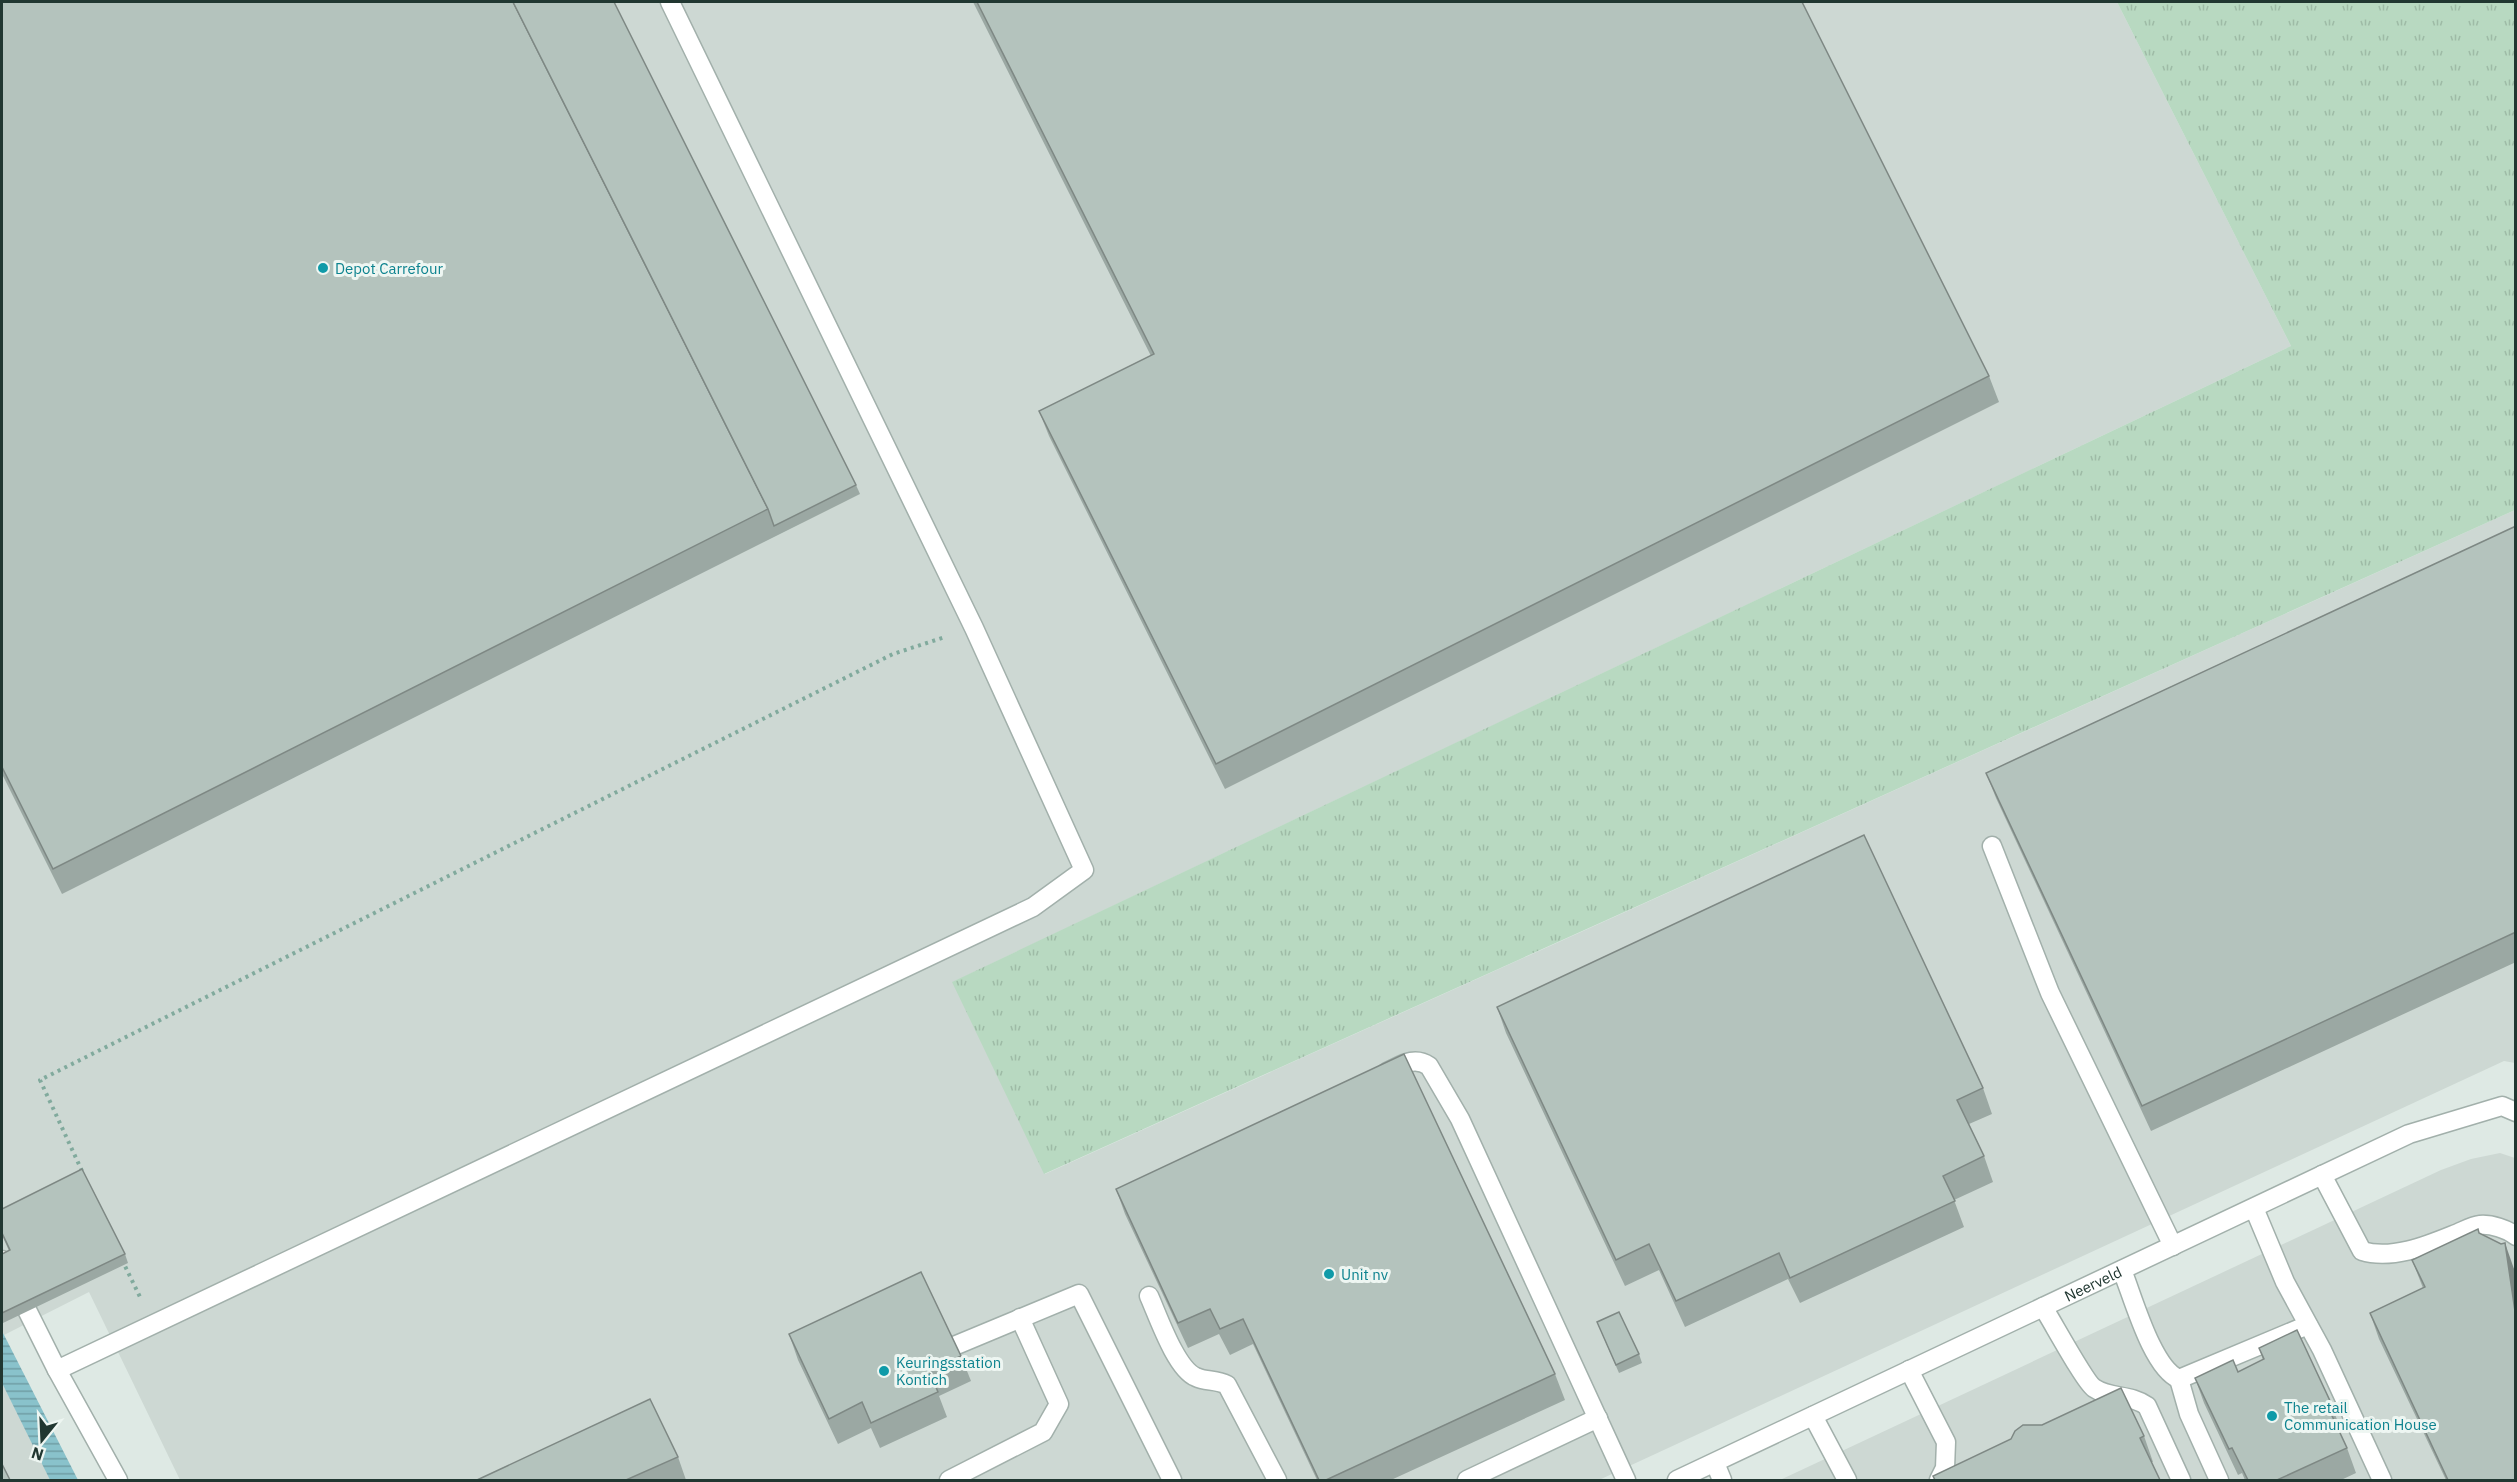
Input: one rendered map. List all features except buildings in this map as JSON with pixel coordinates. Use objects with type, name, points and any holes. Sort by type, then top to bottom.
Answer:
[{"type":"street","points":[[57,1370],[1033,907],[1084,870],[974,628],[670,2]]},
{"type":"street","points":[[1992,846],[2050,993],[2173,1246]]},
{"type":"street","points":[[1368,1080],[1412,1061],[1422,1061],[1429,1066],[1460,1119],[1626,1480]]},
{"type":"street","name":"Neerveld","points":[[1677,1480],[2409,1134],[2502,1106],[2516,1112]]},
{"type":"street","points":[[2322,1176],[2362,1251],[2385,1255],[2439,1241],[2480,1225],[2493,1226],[2516,1236]]},
{"type":"street","points":[[2254,1208],[2285,1282],[2382,1480]]},
{"type":"street","points":[[2,1260],[57,1370],[118,1480]]},
{"type":"street","points":[[2122,1270],[2159,1362],[2171,1375],[2179,1379],[2189,1414],[2219,1480]]},
{"type":"street","points":[[954,1346],[1079,1294],[1172,1480]]},
{"type":"street","points":[[1149,1296],[1180,1362],[1193,1376],[1206,1381],[1218,1380],[1227,1385],[1277,1480]]},
{"type":"street","points":[[2043,1307],[2091,1387],[2106,1394],[2137,1399],[2147,1406],[2181,1480]]},
{"type":"street","points":[[949,1480],[1043,1432],[1059,1404],[1020,1318]]},
{"type":"street","points":[[2179,1379],[2308,1325]]},
{"type":"street","points":[[1909,1370],[1947,1442],[1945,1468],[1939,1480]]},
{"type":"street","points":[[1813,1416],[1847,1480]]},
{"type":"street","points":[[1467,1480],[1598,1418]]},
{"type":"street","points":[[1715,1463],[1722,1480]]},
{"type":"path","points":[[85,1178],[40,1080],[893,654],[974,628]]},
{"type":"path","points":[[119,1254],[153,1324]]},
{"type":"shaded area","points":[[2,2],[2117,2],[2291,346],[953,982],[1045,1174],[2515,510],[2515,1063],[2504,1061],[1599,1480],[180,1480],[89,1292],[4,1335],[2,1331]]},
{"type":"shaded area","points":[[2500,1153],[2515,1158],[2515,1480],[1780,1480],[2441,1170],[2471,1159]]},
{"type":"shaded area","points":[[2,1383],[42,1462],[50,1480],[2,1480]]},
{"type":"green space","points":[[2117,2],[2515,2],[2515,510],[1044,1174],[952,982],[2291,346]]},
{"type":"water","points":[[2,1331],[78,1480],[50,1480],[2,1383]]},
{"type":"place","name":"Depot Carrefour","points":[[323,268]]},
{"type":"place","name":"Unit nv","points":[[1329,1274]]},
{"type":"place","name":"Keuringsstation Kontich","points":[[884,1371]]},
{"type":"place","name":"The retail Communication House","points":[[2272,1416]]}]
